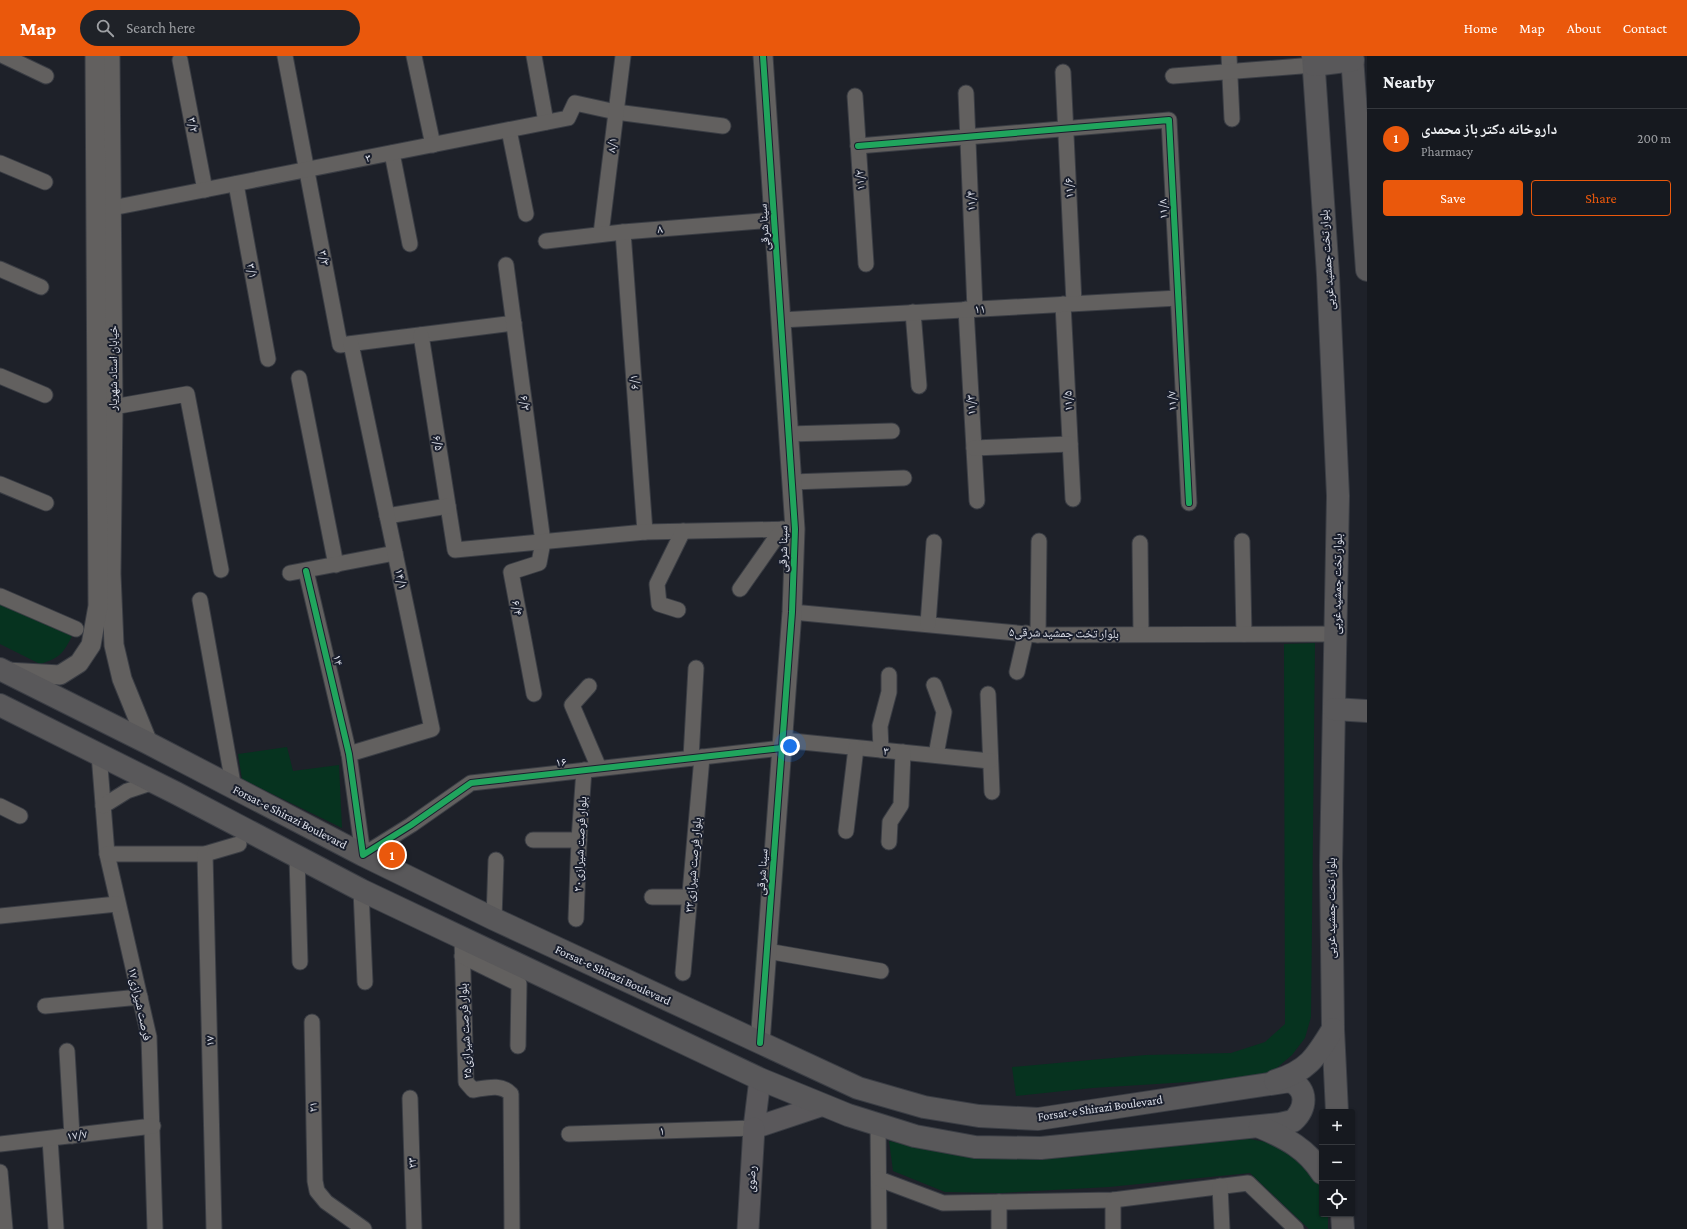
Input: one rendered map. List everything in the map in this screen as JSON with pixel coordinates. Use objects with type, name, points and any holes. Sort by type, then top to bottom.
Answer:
[{"type":"main road","points":[[1314,60],[1353,58],[1364,192],[1367,270]]},
{"type":"main road","name":"بلوار تخت جمشید غربی","points":[[1314,60],[1336,422],[1338,496],[1331,864],[1332,1029],[1337,1109]]},
{"type":"main road","name":"Forsat-e Shirazi Boulevard","points":[[2,670],[148,743],[363,855],[494,919],[858,1088],[924,1107],[979,1116],[1038,1119],[1268,1083]]},
{"type":"main road","points":[[0,705],[154,782],[361,890],[462,947],[515,963],[760,1079],[823,1105],[878,1125],[915,1136],[975,1147],[1040,1148],[1293,1122],[1299,1116],[1304,1103],[1303,1093],[1297,1084],[1290,1081],[1268,1083]]},
{"type":"main road","points":[[1334,709],[1367,711]]},
{"type":"main road","points":[[1268,1083],[1286,1078],[1302,1070],[1318,1054],[1332,1029]]},
{"type":"main road","name":"رضوی","points":[[748,1229],[754,1128],[760,1079]]},
{"type":"main road","points":[[754,1128],[823,1105]]},
{"type":"main road","points":[[1259,1126],[1286,1138],[1305,1151],[1319,1169]]},
{"type":"main road","points":[[1342,1217],[1343,1229]]},
{"type":"street","points":[[4,56],[46,76]]},
{"type":"street","name":"خیابان استاد شهریار","points":[[2,670],[60,676],[79,663],[91,645],[98,606],[95,56]]},
{"type":"street","name":"خیابان استاد شهریار","points":[[110,56],[113,407],[112,574],[114,645],[122,679],[148,743]]},
{"type":"street","name":"۳/۳","points":[[285,56],[307,170],[346,345]]},
{"type":"street","points":[[414,56],[433,145]]},
{"type":"street","points":[[534,56],[546,122]]},
{"type":"street","name":"۸/۱","points":[[600,234],[623,56]]},
{"type":"street","name":"سینا شرقی","points":[[760,1043],[792,612],[789,529],[792,482],[763,56]]},
{"type":"street","points":[[1229,56],[1232,119]]},
{"type":"street","name":"۳/۲","points":[[180,60],[205,190]]},
{"type":"street","points":[[1173,76],[1230,71],[1314,60]]},
{"type":"street","name":"۱۱/۶","points":[[1063,72],[1066,128],[1069,304]]},
{"type":"street","name":"۱۱/۴","points":[[966,93],[968,136],[970,309]]},
{"type":"street","name":"۱۱/۲","points":[[855,96],[866,264]]},
{"type":"street","name":"۳","points":[[112,208],[568,118],[576,103],[616,112]]},
{"type":"street","points":[[616,112],[723,126]]},
{"type":"street","name":"۱۱/۸","points":[[1066,128],[1169,120],[1178,298]]},
{"type":"street","points":[[858,146],[1066,128]]},
{"type":"street","points":[[509,130],[526,214]]},
{"type":"street","points":[[392,153],[410,244]]},
{"type":"street","points":[[0,163],[45,182]]},
{"type":"street","name":"۳/۱","points":[[236,184],[268,359]]},
{"type":"street","name":"۸","points":[[546,241],[600,234],[774,220]]},
{"type":"street","name":"۶/۱","points":[[623,232],[645,532]]},
{"type":"street","name":"۶/۳","points":[[506,265],[543,542]]},
{"type":"street","points":[[0,269],[41,287]]},
{"type":"street","name":"۱۱","points":[[781,320],[1178,298]]},
{"type":"street","name":"۱۱/۷","points":[[1178,298],[1189,503]]},
{"type":"street","name":"۱۱/۵","points":[[1069,304],[1070,444],[1073,498]]},
{"type":"street","name":"۱۱/۳","points":[[970,309],[977,501]]},
{"type":"street","points":[[913,312],[919,386]]},
{"type":"street","points":[[346,345],[514,323]]},
{"type":"street","name":"۶/۵","points":[[421,335],[456,550],[543,542]]},
{"type":"street","name":"۱۴/۱","points":[[346,345],[387,516],[432,728],[349,754]]},
{"type":"street","points":[[0,376],[45,395]]},
{"type":"street","points":[[299,378],[336,565]]},
{"type":"street","points":[[113,407],[187,394],[221,570]]},
{"type":"street","points":[[789,434],[892,431]]},
{"type":"street","points":[[974,448],[1070,444]]},
{"type":"street","points":[[792,482],[904,478]]},
{"type":"street","points":[[0,484],[46,503]]},
{"type":"street","points":[[387,516],[448,506]]},
{"type":"street","points":[[543,542],[645,532],[789,529]]},
{"type":"street","points":[[740,589],[789,529]]},
{"type":"street","points":[[678,610],[659,604],[657,584],[682,532]]},
{"type":"street","points":[[1018,672],[1032,634],[1039,541]]},
{"type":"street","points":[[1242,541],[1244,634]]},
{"type":"street","name":"۶/۴","points":[[534,694],[511,572],[539,563],[543,542]]},
{"type":"street","points":[[928,624],[934,542]]},
{"type":"street","points":[[1140,543],[1141,634]]},
{"type":"street","points":[[290,573],[395,553]]},
{"type":"street","name":"۱۴","points":[[306,570],[349,754],[363,855]]},
{"type":"street","points":[[0,596],[76,629]]},
{"type":"street","points":[[200,600],[234,789]]},
{"type":"street","name":"بلوار تخت جمشید شرقی۵","points":[[792,612],[1032,634],[1336,634]]},
{"type":"street","name":"بلوار فرصت شیرازی۲۲","points":[[683,973],[690,897],[696,757],[696,668]]},
{"type":"street","points":[[881,750],[880,726],[888,692],[889,675]]},
{"type":"street","points":[[934,685],[944,712],[936,755]]},
{"type":"street","points":[[589,686],[572,705],[592,769]]},
{"type":"street","points":[[988,694],[992,792]]},
{"type":"street","name":"۳","points":[[782,744],[881,750],[990,761]]},
{"type":"street","name":"۱۶","points":[[363,855],[411,825],[470,783],[696,757],[782,744]]},
{"type":"street","points":[[846,831],[856,748]]},
{"type":"street","points":[[889,842],[890,822],[901,805],[903,752]]},
{"type":"street","name":"۱۷فرصت شیرازی","points":[[99,754],[107,854],[117,904],[149,1037],[156,1229]]},
{"type":"street","name":"بلوار فرصت شیرازی۲۰","points":[[576,919],[578,840],[592,769]]},
{"type":"street","points":[[103,806],[127,791],[154,782]]},
{"type":"street","points":[[0,806],[20,816]]},
{"type":"street","points":[[533,840],[578,840]]},
{"type":"street","points":[[107,854],[206,854],[239,844]]},
{"type":"street","name":"۱۷","points":[[206,854],[214,1229]]},
{"type":"street","points":[[297,857],[300,962]]},
{"type":"street","points":[[494,919],[496,860]]},
{"type":"street","points":[[361,890],[365,982]]},
{"type":"street","points":[[652,898],[690,897]]},
{"type":"street","points":[[0,916],[117,904]]},
{"type":"street","points":[[462,947],[519,984]]},
{"type":"street","name":"بلوار فرصت شیرازی۲۵","points":[[462,947],[466,1082],[473,1090],[502,1087],[506,1088],[511,1094],[512,1229]]},
{"type":"street","points":[[767,951],[881,971]]},
{"type":"street","points":[[515,963],[519,984],[518,1046]]},
{"type":"street","points":[[45,1006],[140,997]]},
{"type":"street","name":"۲۱","points":[[312,1022],[315,1181],[317,1191],[326,1202],[364,1229]]},
{"type":"street","points":[[67,1051],[72,1136]]},
{"type":"street","name":"۲۳","points":[[410,1098],[414,1229]]},
{"type":"street","points":[[878,1125],[880,1229]]},
{"type":"street","name":"۱۷/۷","points":[[0,1144],[153,1126]]},
{"type":"street","name":"۱","points":[[570,1134],[754,1128]]},
{"type":"street","points":[[50,1138],[56,1229]]},
{"type":"street","points":[[0,1172],[5,1229]]},
{"type":"street","points":[[879,1179],[943,1203],[1113,1200],[1248,1183],[1296,1229]]},
{"type":"street","points":[[1220,1186],[1222,1229]]},
{"type":"street","points":[[1113,1200],[1113,1229]]},
{"type":"street","points":[[999,1202],[1000,1229]]},
{"type":"green space","points":[[0,604],[72,636],[60,654],[52,660],[40,664],[0,644]]},
{"type":"green space","points":[[1315,643],[1311,1017],[1305,1038],[1292,1055],[1272,1072],[1253,1078],[1092,1088],[1016,1096],[1012,1067],[1146,1055],[1231,1053],[1265,1042],[1285,1024],[1284,644]]},
{"type":"green space","points":[[287,747],[293,771],[339,765],[342,828],[242,779],[238,754]]},
{"type":"green space","points":[[1249,1139],[1272,1143],[1290,1149],[1315,1176],[1319,1185],[1319,1217],[1328,1217],[1328,1229],[1309,1229],[1250,1173],[1109,1187],[1000,1193],[945,1192],[893,1171],[889,1141],[913,1146],[1042,1158]]},
{"type":"cycle path","points":[[760,1043],[792,612],[795,529],[763,56]]},
{"type":"cycle path","points":[[858,146],[1169,120],[1189,503]]},
{"type":"cycle path","points":[[306,571],[349,754],[363,855],[411,825],[471,783],[782,748]]},
{"type":"place","name":"داروخانه دکتر باز محمدی","points":[[392,855]]}]
